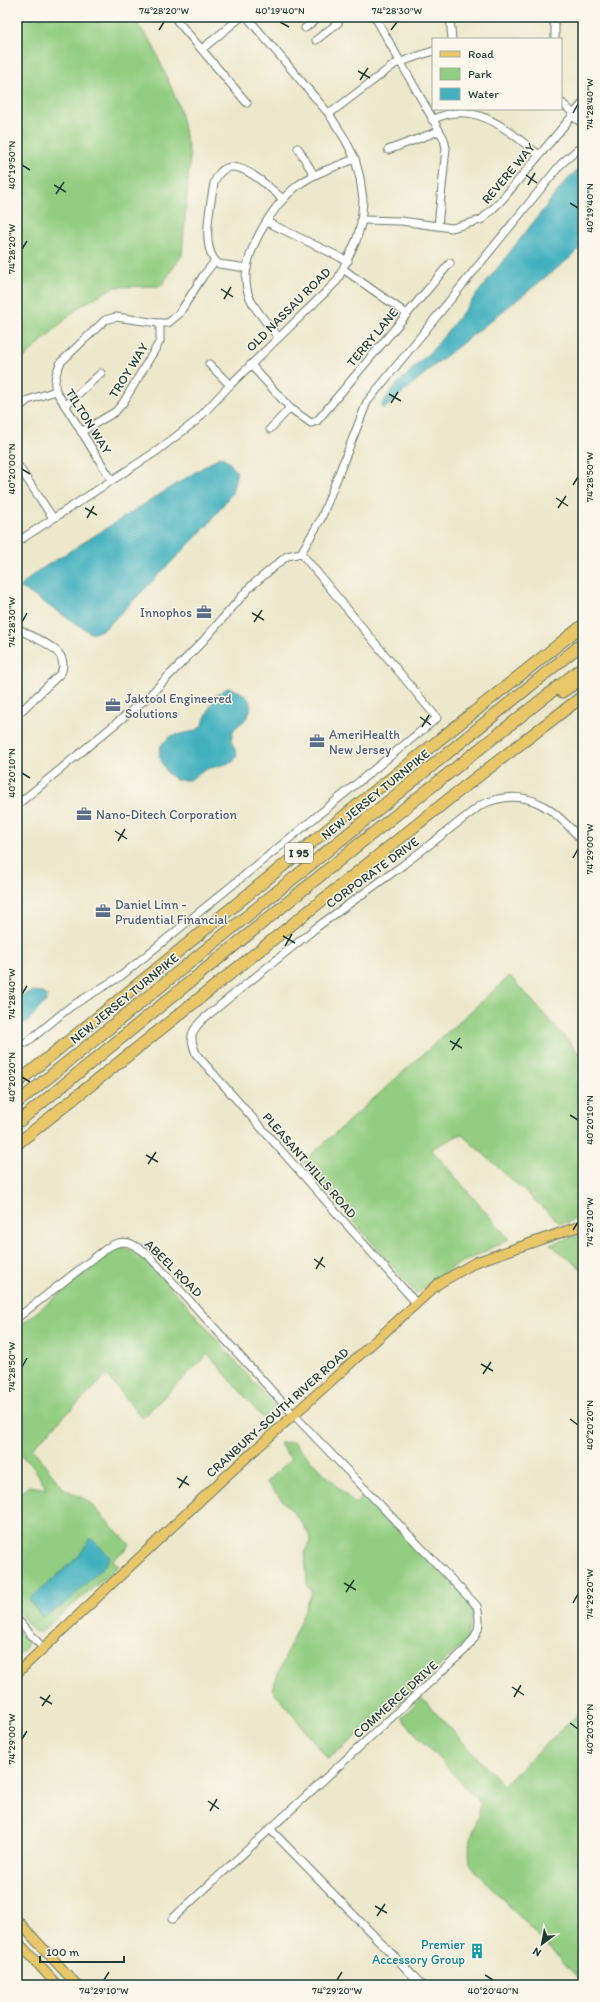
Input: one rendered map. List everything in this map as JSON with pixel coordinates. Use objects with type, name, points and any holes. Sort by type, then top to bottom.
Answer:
[{"type":"highway","name":"NEW JERSEY TURNPIKE","points":[[17,1083],[359,804],[583,625]]},
{"type":"highway","name":"NEW JERSEY TURNPIKE","points":[[17,1103],[583,643]]},
{"type":"highway","name":"I 95","points":[[17,1123],[348,854],[583,667]]},
{"type":"highway","points":[[436,785],[468,765],[546,704],[583,678]]},
{"type":"highway","points":[[17,1144],[459,791],[583,696]]},
{"type":"highway","points":[[526,741],[583,703]]},
{"type":"main road","name":"CRANBURY-SOUTH RIVER ROAD","points":[[17,1673],[224,1478],[416,1303],[445,1279],[476,1262],[583,1225]]},
{"type":"main road","points":[[17,1920],[77,1985]]},
{"type":"main road","points":[[17,1941],[57,1985]]},
{"type":"street","points":[[174,17],[247,103]]},
{"type":"street","points":[[202,49],[241,17]]},
{"type":"street","name":"OLD NASSAU ROAD","points":[[17,542],[182,433],[196,421],[278,337],[337,280],[348,261],[356,241],[361,220],[363,200],[360,178],[355,159],[345,139],[329,114],[248,17]]},
{"type":"street","points":[[305,28],[319,17]]},
{"type":"street","points":[[316,40],[338,23],[341,17]]},
{"type":"street","points":[[375,17],[399,62],[439,130],[446,148],[438,226]]},
{"type":"street","points":[[450,17],[452,38]]},
{"type":"street","points":[[551,17],[555,26],[555,38]]},
{"type":"street","points":[[329,114],[399,62],[432,50]]},
{"type":"street","name":"REVERE WAY","points":[[361,220],[401,221],[452,228],[474,223],[487,216],[583,102]]},
{"type":"street","points":[[562,103],[574,114],[583,118]]},
{"type":"street","points":[[432,120],[450,113],[479,116],[503,126],[539,155]]},
{"type":"street","points":[[574,114],[576,119],[583,124]]},
{"type":"street","points":[[388,150],[439,130]]},
{"type":"street","points":[[17,805],[148,697],[202,641],[251,586],[287,556],[301,553],[321,519],[367,402],[561,164],[583,145]]},
{"type":"street","points":[[298,148],[314,175]]},
{"type":"street","points":[[278,337],[252,302],[247,290],[247,268],[253,246],[283,199],[297,186],[314,175],[355,159]]},
{"type":"street","points":[[247,268],[227,266],[215,261],[206,238],[214,183],[221,170],[229,167],[239,168],[251,173],[283,199]]},
{"type":"street","points":[[267,222],[348,261]]},
{"type":"street","points":[[160,323],[168,323],[179,314],[203,276],[215,261]]},
{"type":"street","name":"TERRY LANE","points":[[290,408],[311,424],[317,421],[450,263]]},
{"type":"street","points":[[343,269],[407,314]]},
{"type":"street","name":"TILTON WAY","points":[[111,479],[56,391],[54,386],[58,369],[61,362],[105,320],[116,317],[160,323]]},
{"type":"street","name":"TROY WAY","points":[[81,432],[115,412],[123,403],[160,341],[160,323]]},
{"type":"street","points":[[209,364],[230,385]]},
{"type":"street","points":[[251,365],[290,408],[270,429]]},
{"type":"street","points":[[65,406],[101,373]]},
{"type":"street","points":[[17,409],[28,400],[56,391]]},
{"type":"street","points":[[17,464],[53,518]]},
{"type":"street","points":[[26,1043],[70,1007],[121,976],[437,718],[301,553]]},
{"type":"street","points":[[17,628],[55,649],[63,659],[64,665],[61,673],[17,716]]},
{"type":"street","name":"CORPORATE DRIVE","points":[[191,1040],[191,1034],[202,1020],[262,971],[317,927],[403,865],[481,805],[493,799],[505,797],[532,799],[559,816],[583,842]]},
{"type":"street","name":"PLEASANT HILLS ROAD","points":[[191,1040],[196,1054],[416,1303]]},
{"type":"street","name":"ABEEL ROAD","points":[[17,1318],[106,1248],[114,1243],[131,1243],[147,1254],[294,1415]]},
{"type":"street","name":"COMMERCE DRIVE","points":[[172,1919],[466,1650],[476,1637],[480,1619],[477,1606],[294,1415]]},
{"type":"street","points":[[17,1619],[43,1648]]},
{"type":"street","points":[[270,1829],[422,1985]]},
{"type":"green space","points":[[17,17],[132,17],[152,43],[179,106],[190,157],[182,255],[161,286],[114,287],[80,306],[17,364]]},
{"type":"green space","points":[[510,976],[583,1058],[583,1217],[561,1224],[461,1134],[431,1149],[509,1239],[453,1267],[416,1294],[303,1162]]},
{"type":"green space","points":[[583,1234],[583,1270],[550,1244]]},
{"type":"green space","points":[[119,1246],[143,1255],[278,1410],[263,1418],[208,1354],[142,1418],[107,1375],[32,1448],[63,1488],[88,1501],[130,1545],[113,1560],[119,1566],[41,1632],[35,1632],[17,1610],[17,1495],[29,1486],[46,1489],[31,1464],[27,1460],[17,1455],[17,1328]],"holes":[[[91,1539],[110,1557],[64,1605],[41,1617],[29,1600],[78,1557]]]},
{"type":"green space","points":[[293,1442],[355,1504],[367,1492],[474,1607],[466,1641],[407,1697],[328,1759],[272,1689],[312,1592],[307,1584],[305,1551],[310,1541],[309,1535],[299,1519],[266,1482],[291,1459],[279,1443]]},
{"type":"green space","points":[[17,1629],[28,1643],[24,1651],[17,1656]]},
{"type":"green space","points":[[422,1698],[503,1785],[579,1713],[583,1717],[583,1983],[470,1865],[469,1846],[481,1804],[401,1718]]},
{"type":"water","points":[[583,165],[583,245],[570,258],[436,364],[384,409],[381,406],[391,390],[436,346],[565,182]]},
{"type":"water","points":[[221,456],[228,461],[237,472],[232,493],[207,526],[106,628],[92,634],[20,587],[35,573]]},
{"type":"water","points":[[227,688],[242,693],[249,701],[250,706],[250,711],[247,717],[234,729],[233,732],[232,740],[237,756],[233,762],[203,770],[190,780],[176,780],[167,773],[159,756],[161,745],[171,736],[195,731],[201,727],[215,696]]},
{"type":"water","points":[[32,991],[41,992],[47,996],[46,1001],[27,1022],[17,1025],[17,997]]},
{"type":"water","points":[[91,1538],[110,1557],[105,1565],[64,1605],[42,1617],[29,1600],[78,1557]]},
{"type":"place","name":"Innophos","points":[[204,612]]},
{"type":"place","name":"Jaktool Engineered Solutions","points":[[113,705]]},
{"type":"place","name":"AmeriHealth New Jersey","points":[[317,741]]},
{"type":"place","name":"Nano-Ditech Corporation","points":[[84,814]]},
{"type":"place","name":"Daniel Linn - Prudential Financial","points":[[103,911]]},
{"type":"place","name":"Premier Accessory Group","points":[[477,1951]]}]
